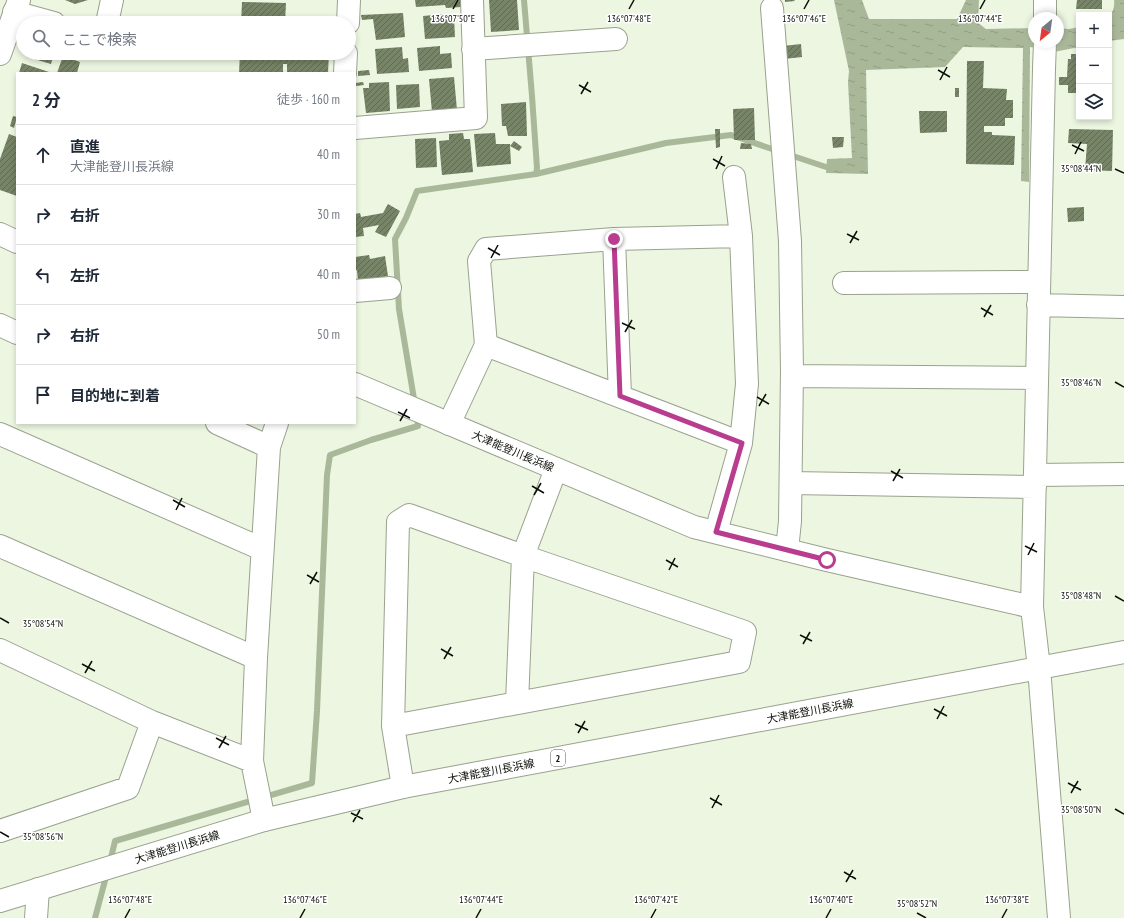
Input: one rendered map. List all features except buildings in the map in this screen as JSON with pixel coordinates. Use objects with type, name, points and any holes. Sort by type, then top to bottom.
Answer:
[{"type":"street","points":[[109,16],[112,0]]},
{"type":"street","points":[[348,16],[349,0]]},
{"type":"street","points":[[356,128],[476,118],[472,0]]},
{"type":"street","points":[[1044,0],[1045,12]]},
{"type":"street","points":[[0,54],[17,6],[39,16]]},
{"type":"street","points":[[772,8],[790,242],[792,376],[791,483],[790,521],[787,550]]},
{"type":"street","points":[[474,49],[616,40]]},
{"type":"street","points":[[1046,48],[1038,305],[1032,607],[1039,668],[1059,918]]},
{"type":"street","points":[[345,72],[346,60]]},
{"type":"street","points":[[716,532],[742,443],[747,384],[741,236],[734,177]]},
{"type":"street","points":[[0,234],[16,242]]},
{"type":"street","points":[[449,424],[486,345],[479,261],[486,249],[614,239],[741,236]]},
{"type":"street","points":[[614,239],[620,396]]},
{"type":"street","points":[[844,283],[1039,282]]},
{"type":"street","points":[[356,291],[390,288]]},
{"type":"street","points":[[1038,305],[1124,307]]},
{"type":"street","points":[[0,325],[16,333]]},
{"type":"street","points":[[486,345],[742,443]]},
{"type":"street","points":[[792,376],[1037,378]]},
{"type":"street","name":"大津能登川長浜線","points":[[356,384],[694,527],[1032,607]]},
{"type":"street","points":[[219,424],[270,447]]},
{"type":"street","points":[[264,820],[252,761],[262,549],[270,447],[277,424]]},
{"type":"street","points":[[0,434],[262,549]]},
{"type":"street","points":[[517,703],[523,556],[556,469]]},
{"type":"street","points":[[791,483],[1035,481],[1124,474]]},
{"type":"street","points":[[394,726],[739,662],[745,632],[523,556],[409,515],[398,522],[394,726],[403,788]]},
{"type":"street","points":[[0,546],[256,658]]},
{"type":"street","points":[[0,650],[152,722],[252,761]]},
{"type":"street","name":"大津能登川長浜線","points":[[0,901],[264,820],[403,788],[1124,652]]},
{"type":"street","points":[[0,831],[128,788],[152,722]]},
{"type":"street","points":[[36,918],[38,889]]},
{"type":"water","points":[[834,0],[862,0],[869,19],[957,19],[966,0],[979,0],[978,23],[986,29],[1028,28],[1028,48],[1030,48],[1029,182],[1021,181],[1023,48],[963,47],[945,67],[866,70],[868,174],[826,173],[827,159],[852,158],[848,82],[849,71]]},
{"type":"water","points":[[1114,0],[1124,0],[1124,39],[1112,41],[1112,13]]},
{"type":"water","points":[[1076,28],[1076,48],[1054,52],[1035,48],[1064,48],[1064,29]]},
{"type":"waterway","points":[[524,0],[537,168],[536,174]]},
{"type":"waterway","points":[[415,405],[399,309],[395,239],[406,218],[417,191],[536,174],[666,143],[731,135],[778,151]]},
{"type":"waterway","points":[[787,154],[826,167],[833,166]]},
{"type":"waterway","points":[[110,862],[115,841],[312,783],[317,711],[327,475],[330,455],[371,440],[418,426],[417,416]]},
{"type":"waterway","points":[[95,918],[107,873]]},
{"type":"route","points":[[614,239],[620,396],[742,443],[716,532],[827,560]]}]
